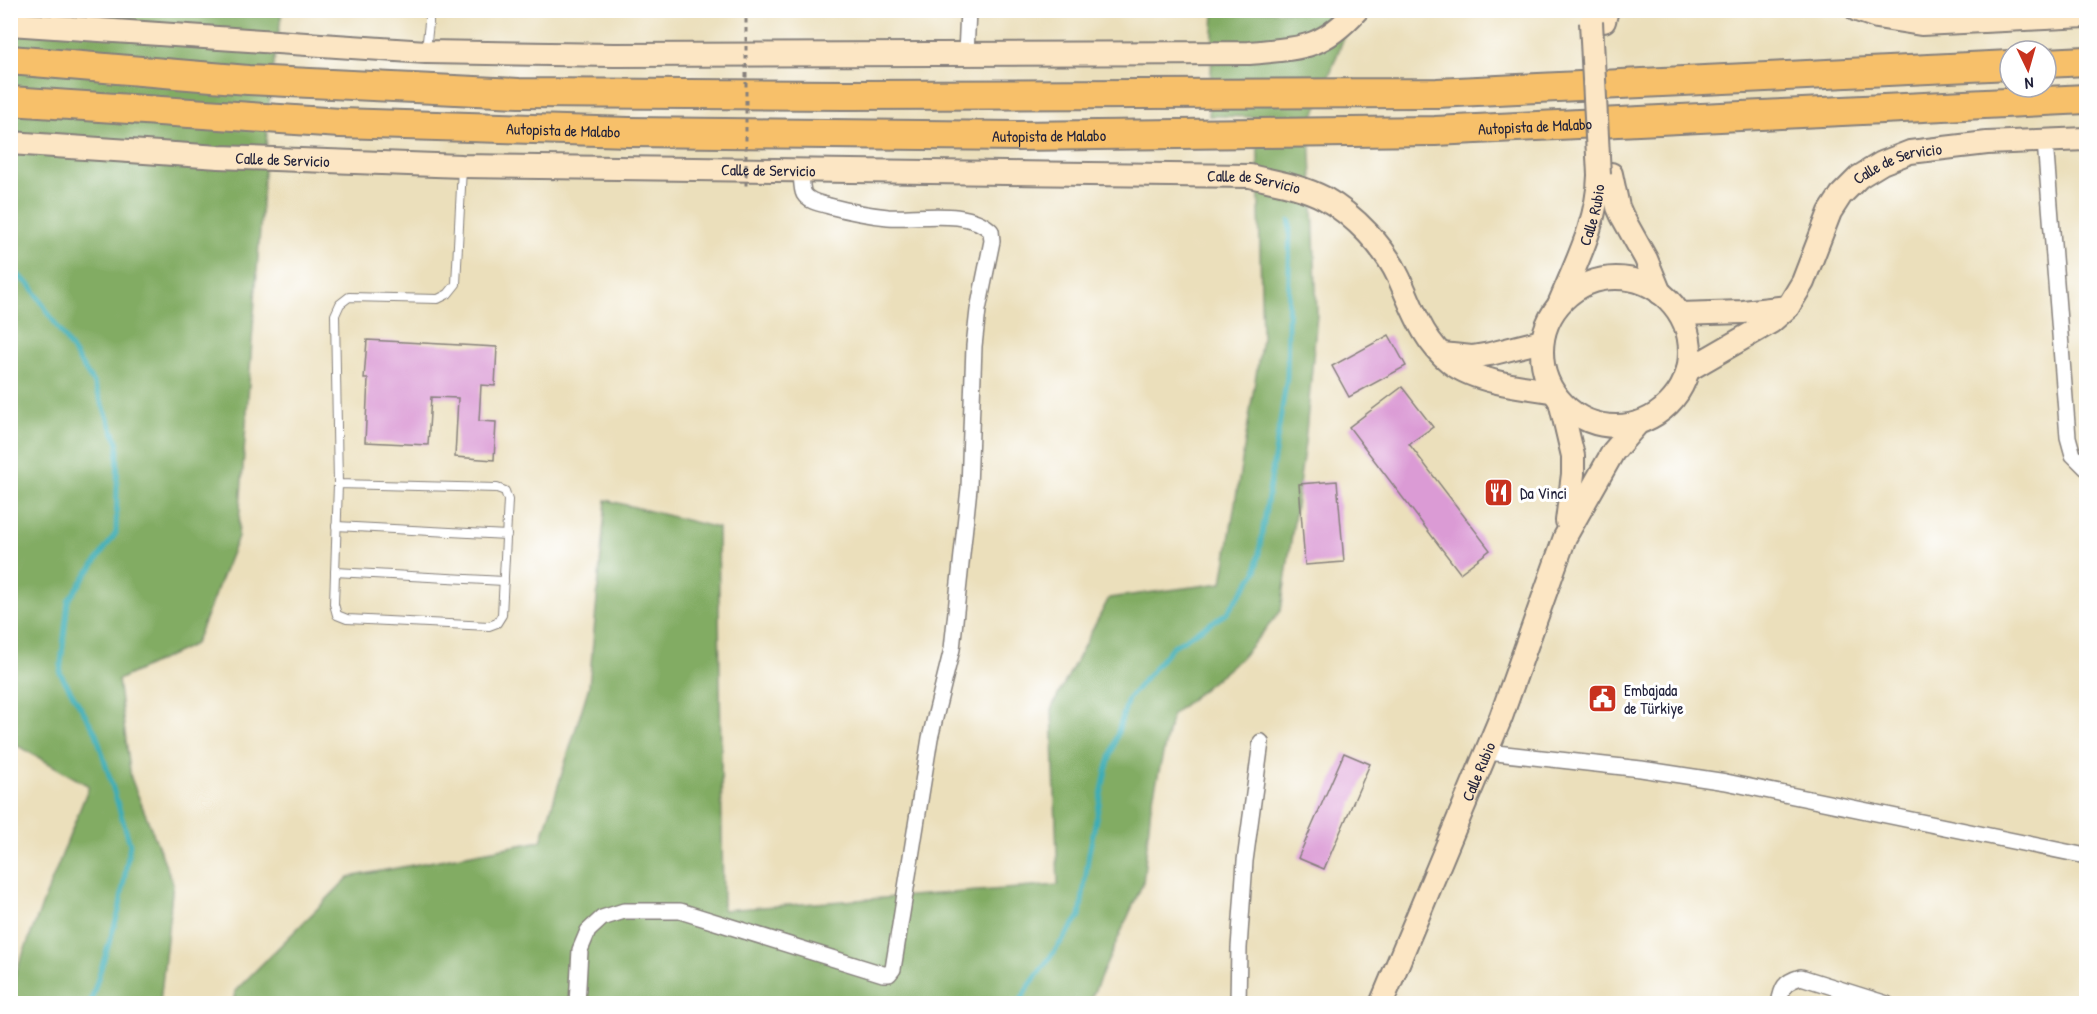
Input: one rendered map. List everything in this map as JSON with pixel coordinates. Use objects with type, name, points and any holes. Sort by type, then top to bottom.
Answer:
[{"type":"highway","points":[[10,60],[248,80],[519,93],[834,95],[1437,93],[1998,66]]},
{"type":"highway","points":[[2058,62],[2086,61]]},
{"type":"highway","name":"Autopista de Malabo","points":[[10,101],[340,123],[629,132],[1017,136],[1435,131],[2086,99]]},
{"type":"street","points":[[966,54],[968,10]]},
{"type":"street","points":[[10,24],[426,52],[614,55],[1249,54],[1315,44],[1340,30],[1358,10]]},
{"type":"street","points":[[1857,10],[1877,17],[1921,24],[2086,16]]},
{"type":"street","name":"Calle Rubio","points":[[1598,16],[1605,175],[1622,216],[1646,260],[1660,293]]},
{"type":"street","name":"Calle de Servicio","points":[[1688,370],[1772,322],[1788,307],[1803,282],[1830,212],[1841,195],[1859,177],[1882,163],[1910,152],[1987,143],[2086,139]]},
{"type":"street","points":[[2045,141],[2068,436],[2073,454],[2086,468]]},
{"type":"street","name":"Calle de Servicio","points":[[10,143],[219,157],[462,166],[1250,176],[1289,185],[1324,198],[1357,221],[1377,244],[1398,275],[1428,340],[1452,364],[1471,373],[1556,396]]},
{"type":"street","points":[[577,1004],[580,950],[588,931],[602,918],[624,911],[680,911],[883,974],[889,974],[893,969],[930,738],[952,649],[969,488],[977,319],[992,241],[991,231],[985,225],[969,219],[890,217],[852,212],[816,202],[810,200],[803,192],[801,171]]},
{"type":"street","name":"Calle Rubio","points":[[1558,306],[1595,213],[1605,175]]},
{"type":"street","points":[[1618,278],[1640,282],[1660,293],[1680,314],[1688,332],[1690,351],[1688,370],[1678,393],[1660,412],[1638,423],[1617,426],[1595,424],[1576,415],[1556,396],[1545,375],[1542,358],[1542,341],[1548,322],[1558,306],[1575,290],[1596,281],[1618,278]]},
{"type":"street","points":[[1680,314],[1743,312],[1788,307]]},
{"type":"street","points":[[1441,354],[1472,357],[1542,341]]},
{"type":"street","name":"Calle Rubio","points":[[1556,396],[1573,456],[1574,474],[1565,537]]},
{"type":"street","name":"Calle Rubio","points":[[1381,1004],[1501,717],[1565,537],[1609,459],[1638,423]]},
{"type":"street","points":[[1238,1004],[1245,861],[1261,742]]},
{"type":"street","points":[[1487,752],[1726,782],[2086,856]]},
{"type":"street","points":[[1779,1004],[1782,989],[1790,980],[1801,977],[1887,1004]]},
{"type":"lane","points":[[426,52],[429,10]]},
{"type":"lane","points":[[338,484],[498,488],[505,491],[508,500],[507,535],[502,615],[497,623],[489,626],[347,619],[338,615],[334,604],[338,484],[335,315],[340,304],[349,297],[438,299],[448,294],[456,284],[462,166]]},
{"type":"lane","points":[[336,526],[507,535]]},
{"type":"lane","points":[[335,572],[504,581]]},
{"type":"path","points":[[746,10],[746,190]]},
{"type":"green space","points":[[11,11],[282,11],[270,90],[238,537],[195,644],[118,680],[131,778],[173,883],[160,1003],[11,1003],[10,987],[89,786],[11,742]]},
{"type":"green space","points":[[1214,11],[1354,11],[1310,126],[1317,315],[1305,443],[1281,611],[1242,657],[1172,715],[1151,806],[1143,883],[1089,1003],[233,1004],[235,991],[349,877],[541,841],[589,686],[606,500],[718,528],[723,910],[1058,885],[1052,707],[1109,598],[1222,583],[1262,338],[1257,117],[1209,116]]},
{"type":"building","points":[[1389,335],[1406,366],[1349,397],[1332,366]]},
{"type":"building","points":[[367,340],[497,347],[495,386],[481,385],[479,421],[496,422],[494,460],[455,457],[458,398],[431,397],[428,445],[365,442],[368,379],[364,379]]},
{"type":"building","points":[[1402,387],[1433,427],[1409,444],[1490,550],[1460,573],[1349,427]]},
{"type":"building","points":[[1337,481],[1344,562],[1305,565],[1299,484]]},
{"type":"building","points":[[1344,753],[1370,764],[1324,869],[1298,858]]},
{"type":"waterway","points":[[1019,1004],[1027,989],[1080,916],[1089,853],[1106,771],[1128,699],[1172,647],[1227,613],[1256,572],[1287,377],[1290,221]]},
{"type":"waterway","points":[[10,268],[31,286],[94,384],[118,443],[116,533],[68,601],[60,673],[96,733],[130,844],[119,911],[90,1004]]},
{"type":"place","name":"Da Vinci","points":[[1499,493]]},
{"type":"place","name":"Embajada de Türkiye","points":[[1603,699]]}]
